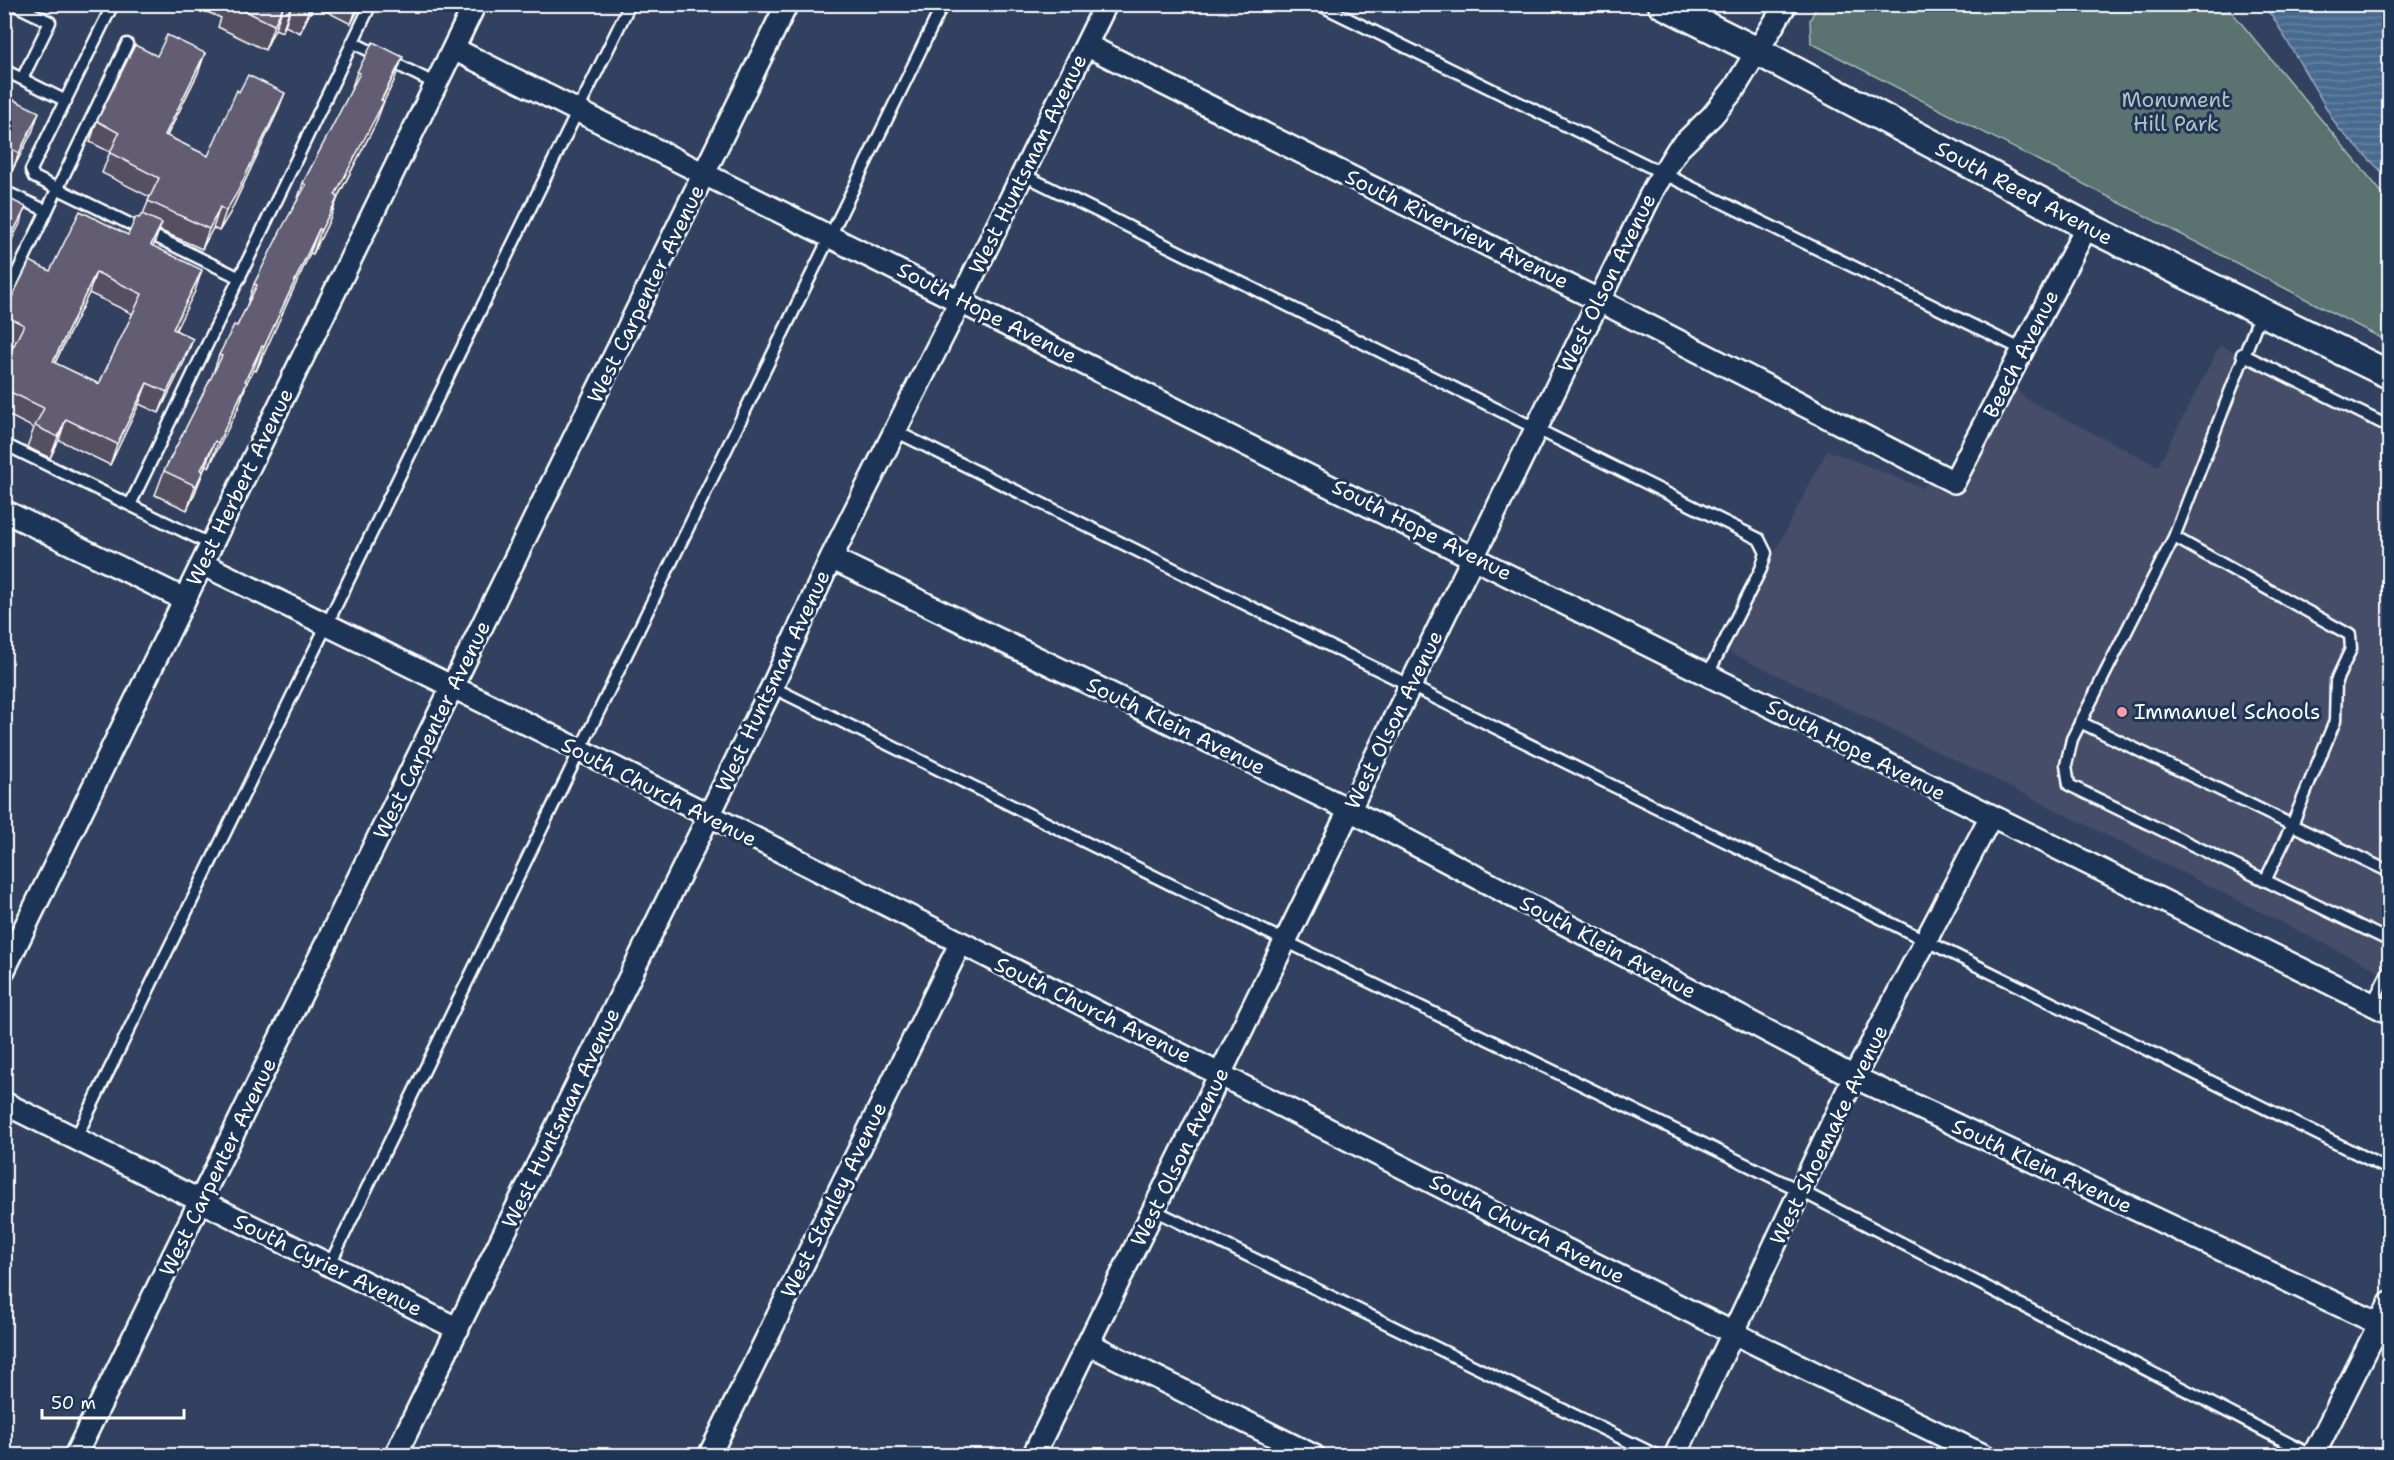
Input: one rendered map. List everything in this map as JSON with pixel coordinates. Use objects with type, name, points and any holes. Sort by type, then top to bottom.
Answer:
[{"type":"street","name":"West Herbert Avenue","points":[[4,970],[476,4]]},
{"type":"street","name":"West Carpenter Avenue","points":[[75,1455],[787,4]]},
{"type":"street","name":"West Huntsman Avenue","points":[[394,1455],[772,687],[831,558],[1106,4]]},
{"type":"street","name":"South Reed Avenue","points":[[1662,4],[1759,52],[2087,226],[2390,375]]},
{"type":"street","name":"West Olson Avenue","points":[[1033,1455],[1663,172],[1678,149],[1723,103],[1759,52],[1786,4]]},
{"type":"street","name":"South Riverview Avenue","points":[[1086,45],[1600,301],[1954,482]]},
{"type":"street","name":"South Hope Avenue","points":[[454,49],[706,171],[1474,555],[1990,818],[2381,1008]]},
{"type":"street","name":"Beech Avenue","points":[[1954,482],[2087,226]]},
{"type":"street","points":[[4,511],[184,599]]},
{"type":"street","name":"South Klein Avenue","points":[[831,558],[1350,810],[1854,1077],[2384,1327]]},
{"type":"street","name":"South Church Avenue","points":[[202,564],[1221,1073],[1734,1334],[1985,1455]]},
{"type":"street","name":"West Shoemake Avenue","points":[[1675,1455],[1854,1077],[1990,818]]},
{"type":"street","name":"West Stanley Avenue","points":[[709,1455],[960,944]]},
{"type":"street","name":"South Cyrier Avenue","points":[[4,1103],[458,1329]]},
{"type":"street","points":[[2313,1455],[2384,1327],[2390,1303]]},
{"type":"street","points":[[1089,1344],[1314,1455]]},
{"type":"lane","points":[[13,4],[50,22],[22,79]]},
{"type":"lane","points":[[113,4],[31,170],[34,177],[240,278]]},
{"type":"lane","points":[[130,505],[371,4]]},
{"type":"lane","points":[[76,1138],[630,4]]},
{"type":"lane","points":[[329,1266],[943,4]]},
{"type":"lane","points":[[1317,4],[2023,350]]},
{"type":"lane","points":[[352,42],[436,84]]},
{"type":"lane","points":[[4,300],[127,44]]},
{"type":"lane","points":[[4,70],[66,101]]},
{"type":"lane","points":[[1023,174],[1759,539],[1766,553],[1761,569],[1708,674]]},
{"type":"lane","points":[[4,191],[47,212]]},
{"type":"lane","points":[[2261,312],[2242,354],[2174,537],[2080,722],[2066,765],[2069,785],[2390,941]]},
{"type":"lane","points":[[2242,354],[2390,427]]},
{"type":"lane","points":[[895,431],[2390,1170]]},
{"type":"lane","points":[[4,444],[212,545]]},
{"type":"lane","points":[[2174,537],[2350,635],[2351,649],[2337,681],[2335,721],[2292,825],[2265,880]]},
{"type":"lane","points":[[772,687],[1285,941],[1801,1191],[2313,1455]]},
{"type":"lane","points":[[2080,722],[2390,873]]},
{"type":"lane","points":[[2381,1008],[2390,968]]},
{"type":"lane","points":[[1154,1210],[1658,1455]]},
{"type":"shaded area","points":[[2261,5],[2389,5],[2389,179],[2338,128],[2273,17]]},
{"type":"shaded area","name":"Immanuel Schools","points":[[2220,345],[2389,426],[2389,976],[1980,772],[1729,652],[1779,544],[1827,450],[1923,488],[1935,464],[1954,473],[2003,378],[2028,400],[2158,466]]},
{"type":"green space","name":"Monument Hill Park","points":[[1818,4],[2226,5],[2389,201],[2389,342],[1811,43],[1810,20]]},
{"type":"building","points":[[231,4],[292,4],[290,8],[284,5],[274,25]]},
{"type":"building","points":[[299,4],[311,4],[309,9]]},
{"type":"building","points":[[167,35],[205,53],[165,135],[208,156],[237,90],[239,92],[248,75],[285,93],[237,193],[226,211],[220,207],[209,229],[148,201],[159,178],[110,153],[119,133],[97,121],[135,45],[157,56]]},
{"type":"building","points":[[373,42],[403,57],[381,100],[384,101],[335,195],[338,197],[321,230],[319,229],[264,347],[262,346],[245,381],[247,382],[218,443],[215,441],[201,470],[203,471],[196,486],[164,471],[222,356],[219,355],[234,325],[237,326],[257,285],[254,284],[306,185],[303,183],[360,73],[357,72]]},
{"type":"building","points":[[4,95],[39,112],[19,153],[4,145]]},
{"type":"building","points":[[4,196],[26,207],[4,250]]},
{"type":"building","points":[[80,211],[128,235],[136,217],[139,218],[142,214],[162,223],[151,245],[202,270],[173,329],[193,339],[167,392],[147,383],[117,444],[66,419],[58,437],[35,426],[44,408],[4,389],[4,365],[24,325],[4,313],[30,261],[50,271]],"holes":[[[96,272],[142,294],[99,384],[53,362]]]},
{"type":"place","name":"Immanuel Schools","points":[[2122,712]]}]
